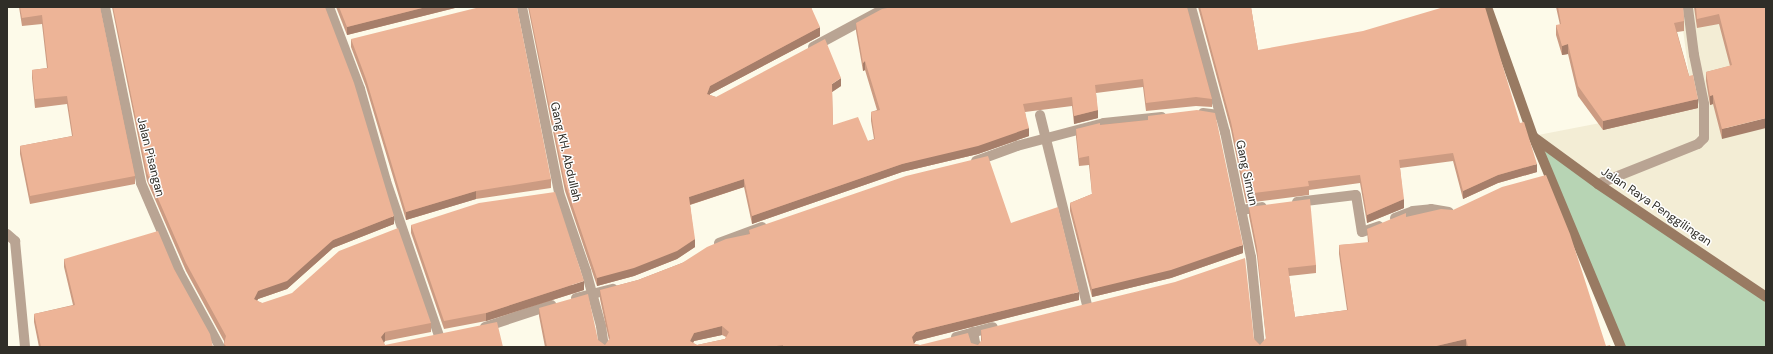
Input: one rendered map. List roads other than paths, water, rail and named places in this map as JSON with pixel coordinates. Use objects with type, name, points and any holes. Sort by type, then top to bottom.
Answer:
[{"type":"main road","points":[[1487,7],[1533,136],[1551,175],[1621,347]]},
{"type":"main road","name":"Jalan Raya Penggilingan","points":[[1533,136],[1598,184],[1766,297]]},
{"type":"street","name":"Jalan Pisangan","points":[[105,7],[141,182],[180,274],[217,346]]},
{"type":"street","points":[[329,7],[340,43],[360,89],[399,230],[443,336],[428,338]]},
{"type":"street","name":"Gang KH. Abdullah","points":[[522,7],[555,193],[592,294],[604,347]]},
{"type":"street","name":"Gang Simun","points":[[1191,7],[1220,115],[1251,257],[1260,347]]},
{"type":"street","points":[[800,54],[881,8]]},
{"type":"street","points":[[1598,184],[1698,144],[1704,138],[1704,104],[1694,55],[1688,8]]},
{"type":"street","points":[[340,43],[356,39]]},
{"type":"street","points":[[1190,113],[1220,115]]},
{"type":"street","points":[[1040,115],[1087,305]]},
{"type":"street","points":[[965,164],[1045,139],[1104,123],[1176,115]]},
{"type":"street","points":[[1537,179],[1551,175]]},
{"type":"street","points":[[1287,204],[1356,195],[1362,232],[1413,210],[1431,209],[1451,212],[1458,210]]},
{"type":"street","points":[[1241,210],[1272,206]]},
{"type":"street","points":[[710,246],[771,224]]},
{"type":"street","points":[[399,230],[415,225]]},
{"type":"street","points":[[7,234],[15,241],[25,347]]},
{"type":"street","points":[[1237,262],[1251,257]]},
{"type":"street","points":[[475,330],[622,286]]},
{"type":"street","points":[[946,340],[1003,325]]},
{"type":"street","points":[[973,332],[976,347]]}]
